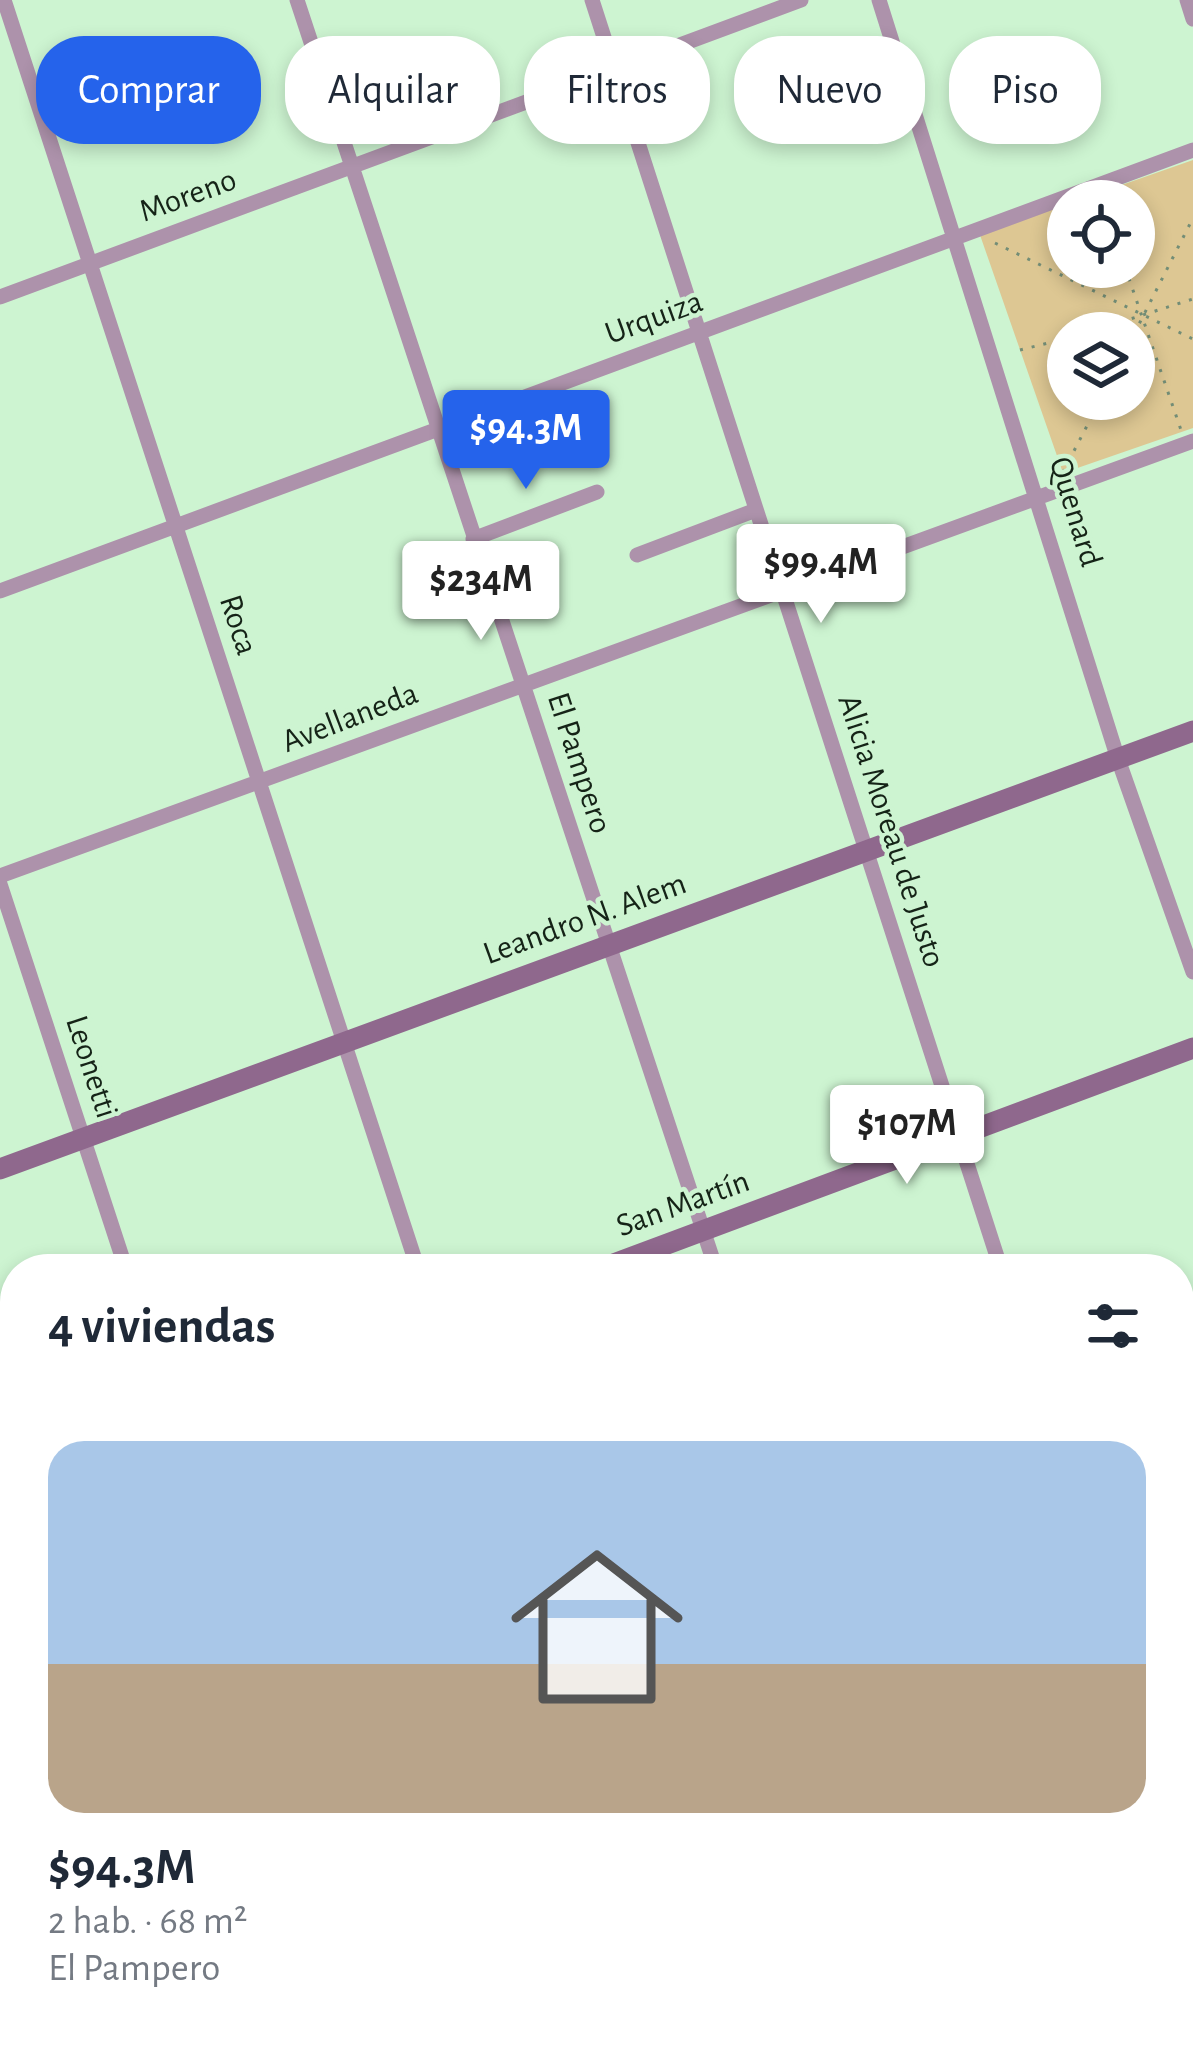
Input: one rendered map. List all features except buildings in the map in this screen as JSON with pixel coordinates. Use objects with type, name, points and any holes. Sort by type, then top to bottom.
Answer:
[{"type":"main road","name":"Leandro N. Alem","points":[[0,1169],[1193,731]]},
{"type":"main road","name":"San Martín","points":[[641,1254],[1193,1048]]},
{"type":"street","name":"Roca","points":[[4,0],[413,1254]]},
{"type":"street","name":"El Pampero","points":[[297,0],[711,1254]]},
{"type":"street","name":"Alicia Moreau de Justo","points":[[592,0],[604,36]]},
{"type":"street","name":"Moreno","points":[[704,36],[801,0]]},
{"type":"street","name":"Quenard","points":[[879,0],[1040,498],[1118,759],[1193,972]]},
{"type":"street","points":[[1186,0],[1193,20]]},
{"type":"street","name":"Moreno","points":[[0,297],[524,103]]},
{"type":"street","name":"Alicia Moreau de Justo","points":[[639,144],[996,1254]]},
{"type":"street","name":"Urquiza","points":[[0,591],[1193,150]]},
{"type":"street","name":"Avellaneda","points":[[0,880],[522,684],[1040,498],[1188,436]]},
{"type":"street","points":[[473,539],[598,492]]},
{"type":"street","points":[[637,555],[756,510]]},
{"type":"street","name":"Leonetti","points":[[0,880],[121,1254]]},
{"type":"path","points":[[1146,312],[1193,218]]},
{"type":"path","points":[[980,235],[1128,312]]},
{"type":"path","points":[[1155,314],[1193,299]]},
{"type":"path","points":[[1155,324],[1193,339]]},
{"type":"path","points":[[1020,350],[1047,343]]},
{"type":"path","points":[[1155,352],[1188,436]]},
{"type":"path","points":[[1063,473],[1090,420]]},
{"type":"shaded area","points":[[1193,160],[1193,428],[1063,473],[980,235],[1047,211],[1047,288],[1155,288],[1155,180],[1136,180]]}]
